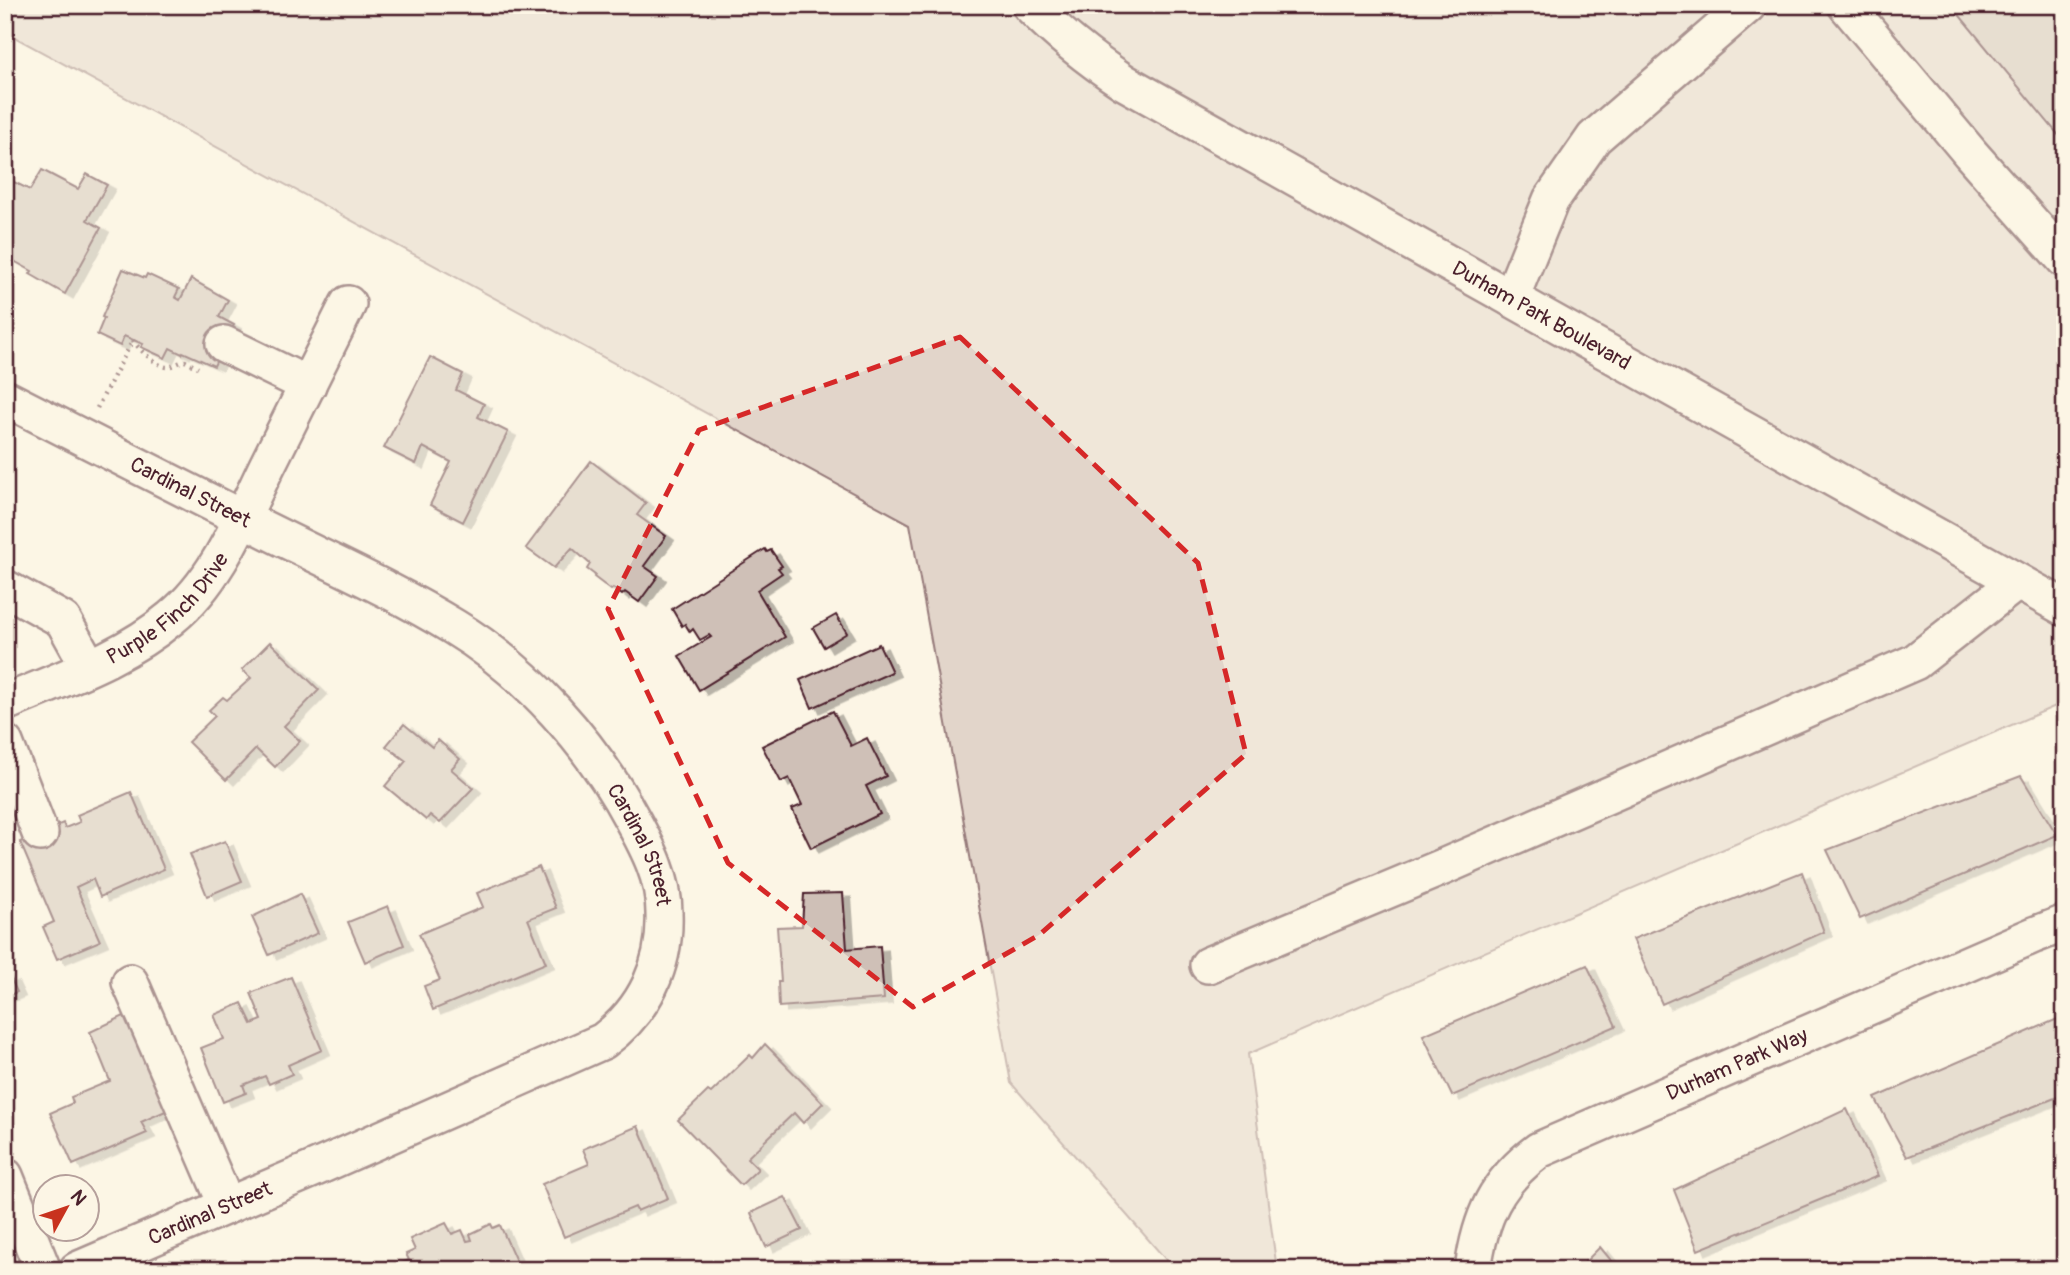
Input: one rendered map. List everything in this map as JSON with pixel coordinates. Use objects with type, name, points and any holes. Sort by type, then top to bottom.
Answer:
[{"type":"street","name":"Durham Park Boulevard","points":[[1030,5],[1069,42],[1124,82],[2065,608]]},
{"type":"street","points":[[1511,298],[1551,200],[1594,138],[1748,5]]},
{"type":"street","points":[[1846,5],[1970,153],[2065,260]]},
{"type":"street","name":"Purple Finch Drive","points":[[5,703],[89,667],[160,627],[184,607],[213,571],[242,518],[348,304]]},
{"type":"street","points":[[227,346],[307,385]]},
{"type":"street","name":"Cardinal Street","points":[[5,398],[375,583],[456,628],[500,661],[541,698],[579,739],[624,804],[654,864],[662,891],[664,919],[659,962],[649,989],[634,1012],[603,1041],[77,1270]]},
{"type":"street","points":[[1208,965],[1443,867],[1915,662],[2017,582]]},
{"type":"street","points":[[5,589],[63,620],[89,667]]},
{"type":"street","points":[[5,743],[40,833]]},
{"type":"street","name":"Durham Park Way","points":[[1473,1270],[1476,1245],[1492,1201],[1519,1165],[1539,1150],[2065,923]]},
{"type":"street","points":[[130,982],[227,1206]]},
{"type":"street","points":[[5,1176],[43,1270]]},
{"type":"path","points":[[82,437],[133,340],[136,346],[162,367],[185,361],[206,372],[223,365],[227,346]]},
{"type":"highlighted area","points":[[960,337],[1198,563],[1246,754],[1039,935],[913,1007],[728,863],[608,609],[699,430]]},
{"type":"shaded area","points":[[5,5],[2065,5],[2065,702],[1248,1054],[1277,1270],[1175,1270],[1011,1083],[910,524],[5,32]]},
{"type":"building","points":[[1951,5],[2065,5],[2065,143]]},
{"type":"building","points":[[42,170],[78,189],[87,174],[107,185],[87,220],[101,228],[65,294],[5,256],[5,185],[8,179],[30,190]]},
{"type":"building","points":[[123,269],[145,278],[147,274],[179,289],[175,297],[180,300],[191,279],[228,300],[219,317],[234,325],[214,366],[170,348],[165,358],[124,336],[120,346],[97,335]]},
{"type":"building","points":[[430,357],[463,374],[456,390],[484,404],[478,417],[508,432],[463,522],[430,505],[451,462],[423,447],[416,464],[384,448]]},
{"type":"building","points":[[591,461],[646,503],[637,515],[666,536],[644,566],[658,576],[639,602],[625,592],[622,595],[613,588],[611,590],[594,577],[587,569],[590,564],[572,548],[554,568],[526,548]]},
{"type":"building","points":[[765,549],[767,552],[771,550],[782,566],[778,568],[782,573],[757,590],[785,637],[699,690],[679,656],[711,637],[709,635],[700,640],[693,629],[690,632],[685,624],[682,626],[672,609]]},
{"type":"building","points":[[836,615],[847,633],[824,647],[813,628]]},
{"type":"building","points":[[270,642],[319,690],[284,726],[300,741],[275,767],[256,749],[226,780],[188,742],[215,716],[209,710],[223,697],[227,700],[251,678],[242,670]]},
{"type":"building","points":[[879,644],[892,672],[812,708],[800,680]]},
{"type":"building","points":[[833,711],[851,746],[867,738],[886,776],[866,786],[880,814],[811,848],[792,809],[802,805],[789,778],[781,782],[762,746]]},
{"type":"building","points":[[404,724],[432,747],[438,740],[460,759],[451,769],[473,788],[440,823],[430,815],[426,820],[385,786],[406,761],[386,746]]},
{"type":"building","points":[[2021,776],[2057,835],[1860,919],[1827,850]]},
{"type":"building","points":[[131,792],[164,869],[100,897],[93,879],[76,887],[100,941],[57,959],[43,927],[54,922],[20,842],[63,823],[65,828],[80,822],[77,815]]},
{"type":"building","points":[[225,841],[242,881],[207,896],[190,854]]},
{"type":"building","points":[[539,867],[556,908],[528,919],[546,963],[433,1010],[424,986],[440,980],[419,934],[483,907],[477,893]]},
{"type":"building","points":[[1802,872],[1824,932],[1662,1004],[1633,939]]},
{"type":"building","points":[[843,893],[847,949],[880,946],[884,999],[779,1007],[778,982],[781,982],[777,927],[802,926],[804,894]]},
{"type":"building","points":[[300,894],[318,933],[269,955],[252,917]]},
{"type":"building","points":[[388,906],[404,945],[365,962],[348,922]]},
{"type":"building","points":[[1587,965],[1616,1026],[1452,1096],[1423,1035]]},
{"type":"building","points":[[10,977],[17,992],[5,997],[5,980]]},
{"type":"building","points":[[291,977],[322,1050],[288,1065],[292,1074],[269,1084],[265,1076],[243,1085],[246,1093],[223,1102],[201,1048],[224,1039],[214,1015],[242,1003],[252,1024],[262,1020],[251,993]]},
{"type":"building","points":[[126,1015],[170,1109],[141,1122],[147,1133],[73,1165],[50,1113],[73,1103],[71,1097],[110,1081],[90,1032]]},
{"type":"building","points":[[2062,1017],[2065,1024],[2065,1094],[1907,1157],[1875,1098]]},
{"type":"building","points":[[765,1044],[823,1103],[803,1123],[794,1113],[747,1158],[758,1169],[741,1185],[678,1120],[750,1055],[753,1058]]},
{"type":"building","points":[[1847,1109],[1878,1176],[1698,1250],[1674,1190]]},
{"type":"building","points":[[638,1126],[668,1198],[637,1211],[635,1207],[564,1237],[542,1184],[589,1164],[583,1149]]},
{"type":"building","points":[[785,1197],[802,1230],[766,1247],[751,1213]]},
{"type":"building","points":[[446,1223],[452,1234],[462,1230],[467,1241],[472,1240],[470,1234],[491,1224],[493,1228],[500,1225],[520,1270],[390,1270],[409,1260],[406,1254],[415,1250],[410,1239]]},
{"type":"building","points":[[1600,1247],[1619,1270],[1577,1270]]}]
